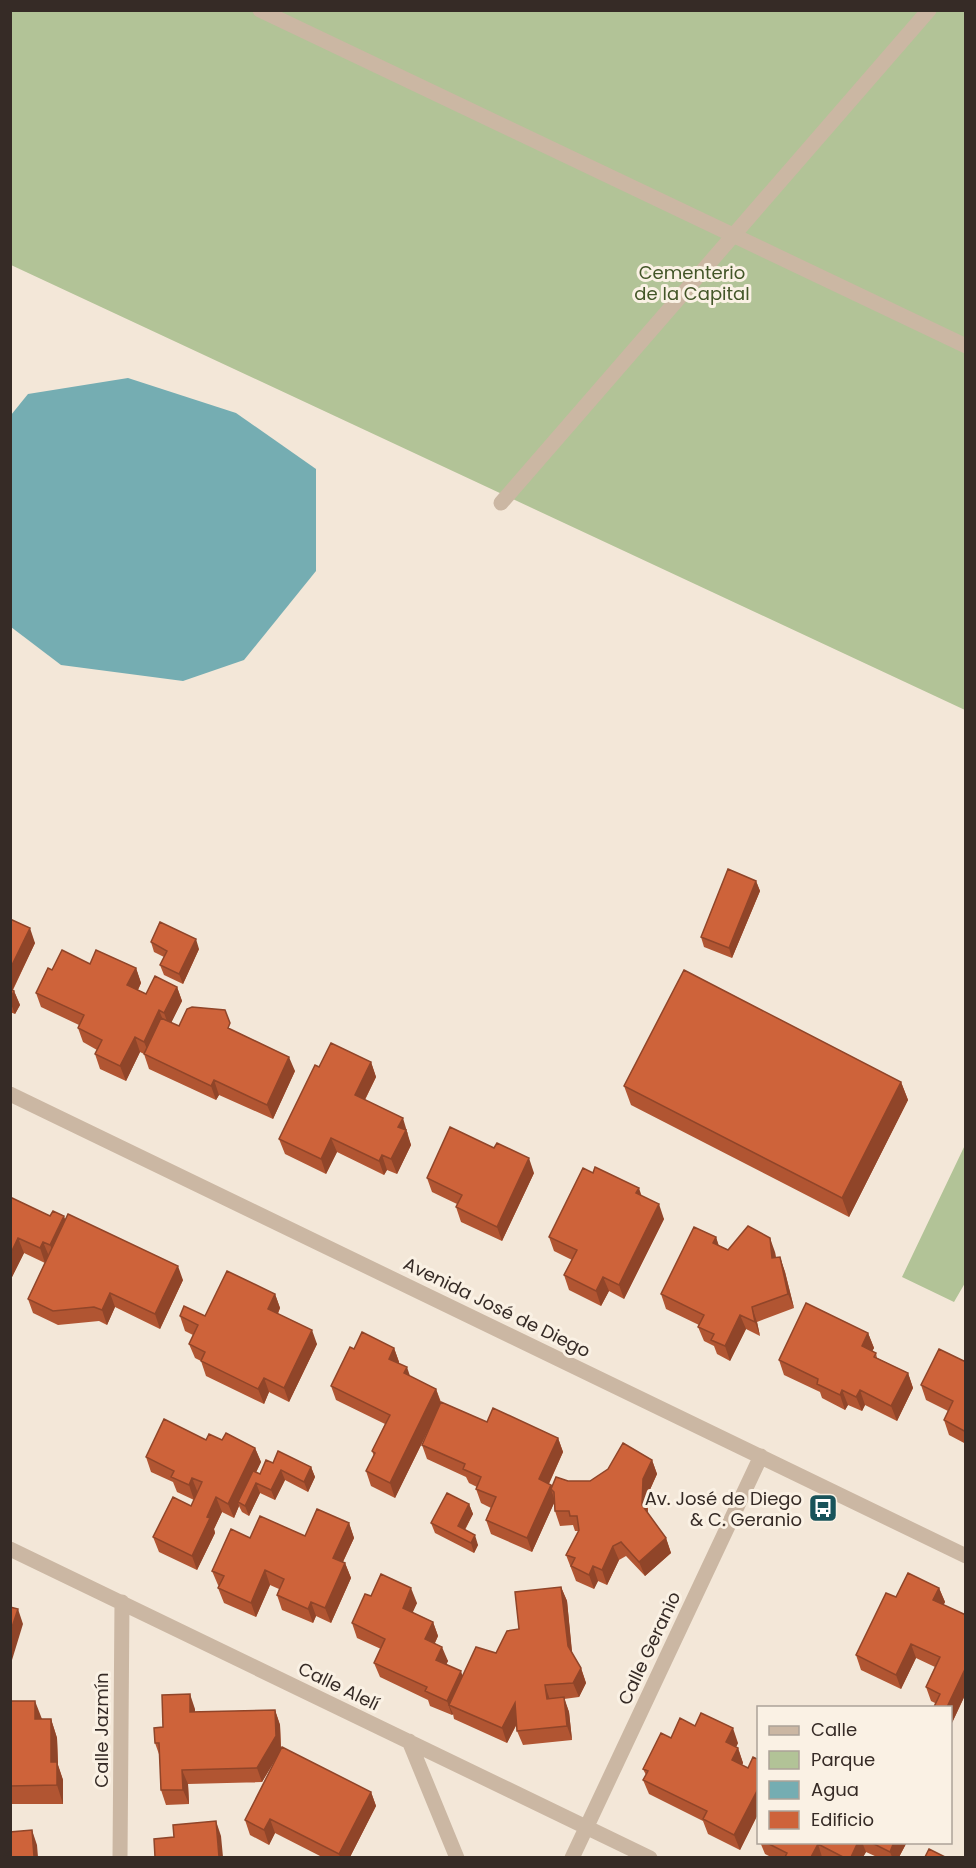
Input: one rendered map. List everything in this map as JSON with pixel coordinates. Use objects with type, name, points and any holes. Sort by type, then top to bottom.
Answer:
[{"type":"street","points":[[260,10],[966,346]]},
{"type":"street","points":[[501,503],[929,10]]},
{"type":"street","name":"Avenida José de Diego","points":[[10,1094],[966,1556]]},
{"type":"street","name":"Calle Geranio","points":[[572,1857],[761,1456]]},
{"type":"street","name":"Calle Alelí","points":[[10,1549],[650,1857]]},
{"type":"street","name":"Calle Jazmín","points":[[120,1857],[122,1602]]},
{"type":"street","points":[[409,1741],[457,1857]]},
{"type":"green space","name":"Cementerio de la Capital","points":[[11,11],[965,11],[965,710],[11,265]]},
{"type":"green space","points":[[965,1145],[965,1283],[954,1302],[902,1277]]},
{"type":"water","points":[[128,378],[236,413],[316,469],[316,571],[244,660],[183,681],[61,665],[11,627],[11,415],[28,394]]},
{"type":"building","points":[[728,869],[756,881],[729,948],[701,937]]},
{"type":"building","points":[[10,919],[30,928],[10,969]]},
{"type":"building","points":[[160,922],[196,939],[179,974],[160,965],[167,951],[151,942]]},
{"type":"building","points":[[62,950],[90,964],[96,950],[136,968],[127,985],[146,994],[155,976],[177,987],[164,1013],[159,1010],[144,1042],[135,1037],[120,1066],[95,1054],[102,1040],[78,1028],[84,1015],[36,993],[48,968],[52,970]]},
{"type":"building","points":[[684,970],[901,1082],[842,1198],[624,1086]]},
{"type":"building","points":[[192,1007],[225,1010],[230,1023],[228,1028],[289,1057],[267,1105],[214,1080],[211,1086],[144,1054],[161,1018],[179,1026],[187,1009]]},
{"type":"building","points":[[331,1043],[371,1062],[355,1095],[403,1118],[398,1127],[406,1130],[391,1159],[382,1155],[379,1161],[331,1138],[321,1159],[279,1139],[315,1065],[319,1067]]},
{"type":"building","points":[[450,1127],[494,1148],[497,1143],[529,1158],[497,1227],[456,1207],[462,1195],[427,1178]]},
{"type":"building","points":[[595,1167],[639,1188],[636,1193],[659,1204],[619,1285],[603,1277],[596,1291],[564,1275],[577,1250],[549,1237],[583,1168],[593,1173]]},
{"type":"building","points":[[10,1197],[50,1216],[53,1211],[64,1216],[50,1245],[43,1242],[40,1248],[18,1238],[10,1255]]},
{"type":"building","points":[[68,1214],[178,1266],[155,1314],[110,1293],[102,1310],[94,1307],[53,1311],[28,1299]]},
{"type":"building","points":[[748,1226],[770,1238],[772,1258],[780,1257],[788,1294],[752,1307],[755,1322],[740,1315],[725,1346],[711,1340],[714,1334],[698,1327],[704,1315],[661,1294],[694,1227],[716,1237],[713,1243],[728,1250]]},
{"type":"building","points":[[227,1271],[275,1294],[268,1309],[312,1330],[284,1388],[264,1378],[258,1389],[201,1361],[205,1352],[189,1344],[198,1325],[180,1316],[184,1306],[205,1316]]},
{"type":"building","points":[[806,1303],[868,1333],[862,1346],[876,1353],[874,1357],[908,1373],[891,1406],[860,1390],[856,1397],[842,1390],[840,1395],[817,1384],[818,1379],[779,1360]]},
{"type":"building","points":[[362,1332],[394,1348],[389,1359],[407,1367],[404,1373],[436,1389],[390,1483],[366,1471],[375,1453],[372,1451],[390,1415],[331,1386],[350,1347],[354,1349]]},
{"type":"building","points":[[939,1349],[966,1362],[966,1432],[944,1420],[953,1401],[921,1385]]},
{"type":"building","points":[[441,1402],[487,1422],[493,1408],[558,1438],[539,1479],[551,1485],[527,1538],[486,1520],[496,1497],[476,1489],[481,1477],[463,1469],[465,1464],[422,1445]]},
{"type":"building","points":[[164,1419],[206,1440],[209,1434],[222,1440],[226,1433],[255,1448],[228,1504],[216,1497],[207,1517],[210,1518],[192,1556],[153,1537],[173,1497],[191,1506],[202,1482],[192,1478],[189,1485],[171,1477],[174,1471],[146,1457]]},
{"type":"building","points":[[623,1443],[652,1460],[643,1479],[642,1505],[666,1538],[639,1562],[621,1542],[613,1546],[602,1570],[593,1566],[589,1575],[571,1566],[575,1558],[566,1555],[579,1530],[577,1516],[570,1516],[569,1511],[555,1511],[554,1492],[551,1489],[556,1477],[568,1481],[590,1481],[608,1469]]},
{"type":"building","points":[[278,1451],[311,1467],[304,1482],[281,1470],[271,1490],[256,1483],[245,1506],[238,1502],[253,1471],[260,1474],[266,1460],[273,1463]]},
{"type":"building","points":[[447,1493],[469,1504],[458,1526],[475,1535],[471,1543],[431,1523]]},
{"type":"building","points":[[317,1509],[349,1523],[333,1558],[345,1563],[325,1608],[311,1602],[308,1609],[277,1595],[284,1579],[265,1570],[251,1603],[218,1588],[224,1576],[212,1571],[231,1529],[250,1538],[260,1516],[305,1536]]},
{"type":"building","points":[[908,1573],[939,1588],[933,1600],[966,1615],[966,1667],[947,1706],[934,1706],[940,1694],[926,1687],[940,1657],[911,1644],[896,1675],[856,1655],[886,1593],[896,1597]]},
{"type":"building","points":[[381,1574],[411,1588],[403,1608],[433,1622],[425,1639],[442,1647],[436,1660],[461,1671],[447,1701],[425,1691],[427,1687],[374,1663],[385,1639],[352,1623],[365,1594],[371,1596]]},
{"type":"building","points":[[561,1587],[568,1646],[581,1668],[573,1683],[545,1685],[547,1699],[564,1697],[567,1726],[517,1731],[515,1703],[502,1728],[449,1705],[476,1647],[496,1653],[507,1631],[519,1629],[515,1592]]},
{"type":"building","points":[[10,1607],[18,1609],[10,1633]]},
{"type":"building","points":[[190,1694],[190,1712],[275,1710],[276,1736],[257,1768],[182,1770],[183,1790],[161,1790],[159,1743],[155,1743],[154,1728],[163,1727],[162,1695]]},
{"type":"building","points":[[10,1701],[35,1701],[35,1719],[51,1719],[51,1762],[57,1762],[57,1785],[10,1786]]},
{"type":"building","points":[[701,1713],[733,1728],[726,1742],[738,1748],[732,1760],[748,1768],[753,1757],[757,1759],[757,1791],[734,1835],[703,1819],[707,1811],[643,1780],[648,1771],[643,1769],[661,1733],[671,1738],[680,1718],[695,1726]]},
{"type":"building","points":[[282,1747],[371,1792],[339,1854],[270,1819],[264,1830],[245,1820]]},
{"type":"building","points":[[216,1821],[219,1857],[155,1857],[154,1839],[174,1837],[173,1825]]},
{"type":"building","points":[[32,1830],[34,1857],[10,1857],[10,1832]]},
{"type":"building","points":[[769,1844],[818,1844],[811,1857],[785,1857],[787,1853]]},
{"type":"building","points":[[818,1844],[857,1844],[851,1857],[843,1857]]},
{"type":"building","points":[[874,1844],[893,1844],[890,1852]]},
{"type":"building","points":[[929,1849],[945,1857],[925,1857]]},
{"type":"place","name":"Av. José de Diego & C. Geranio","points":[[823,1508]]}]
